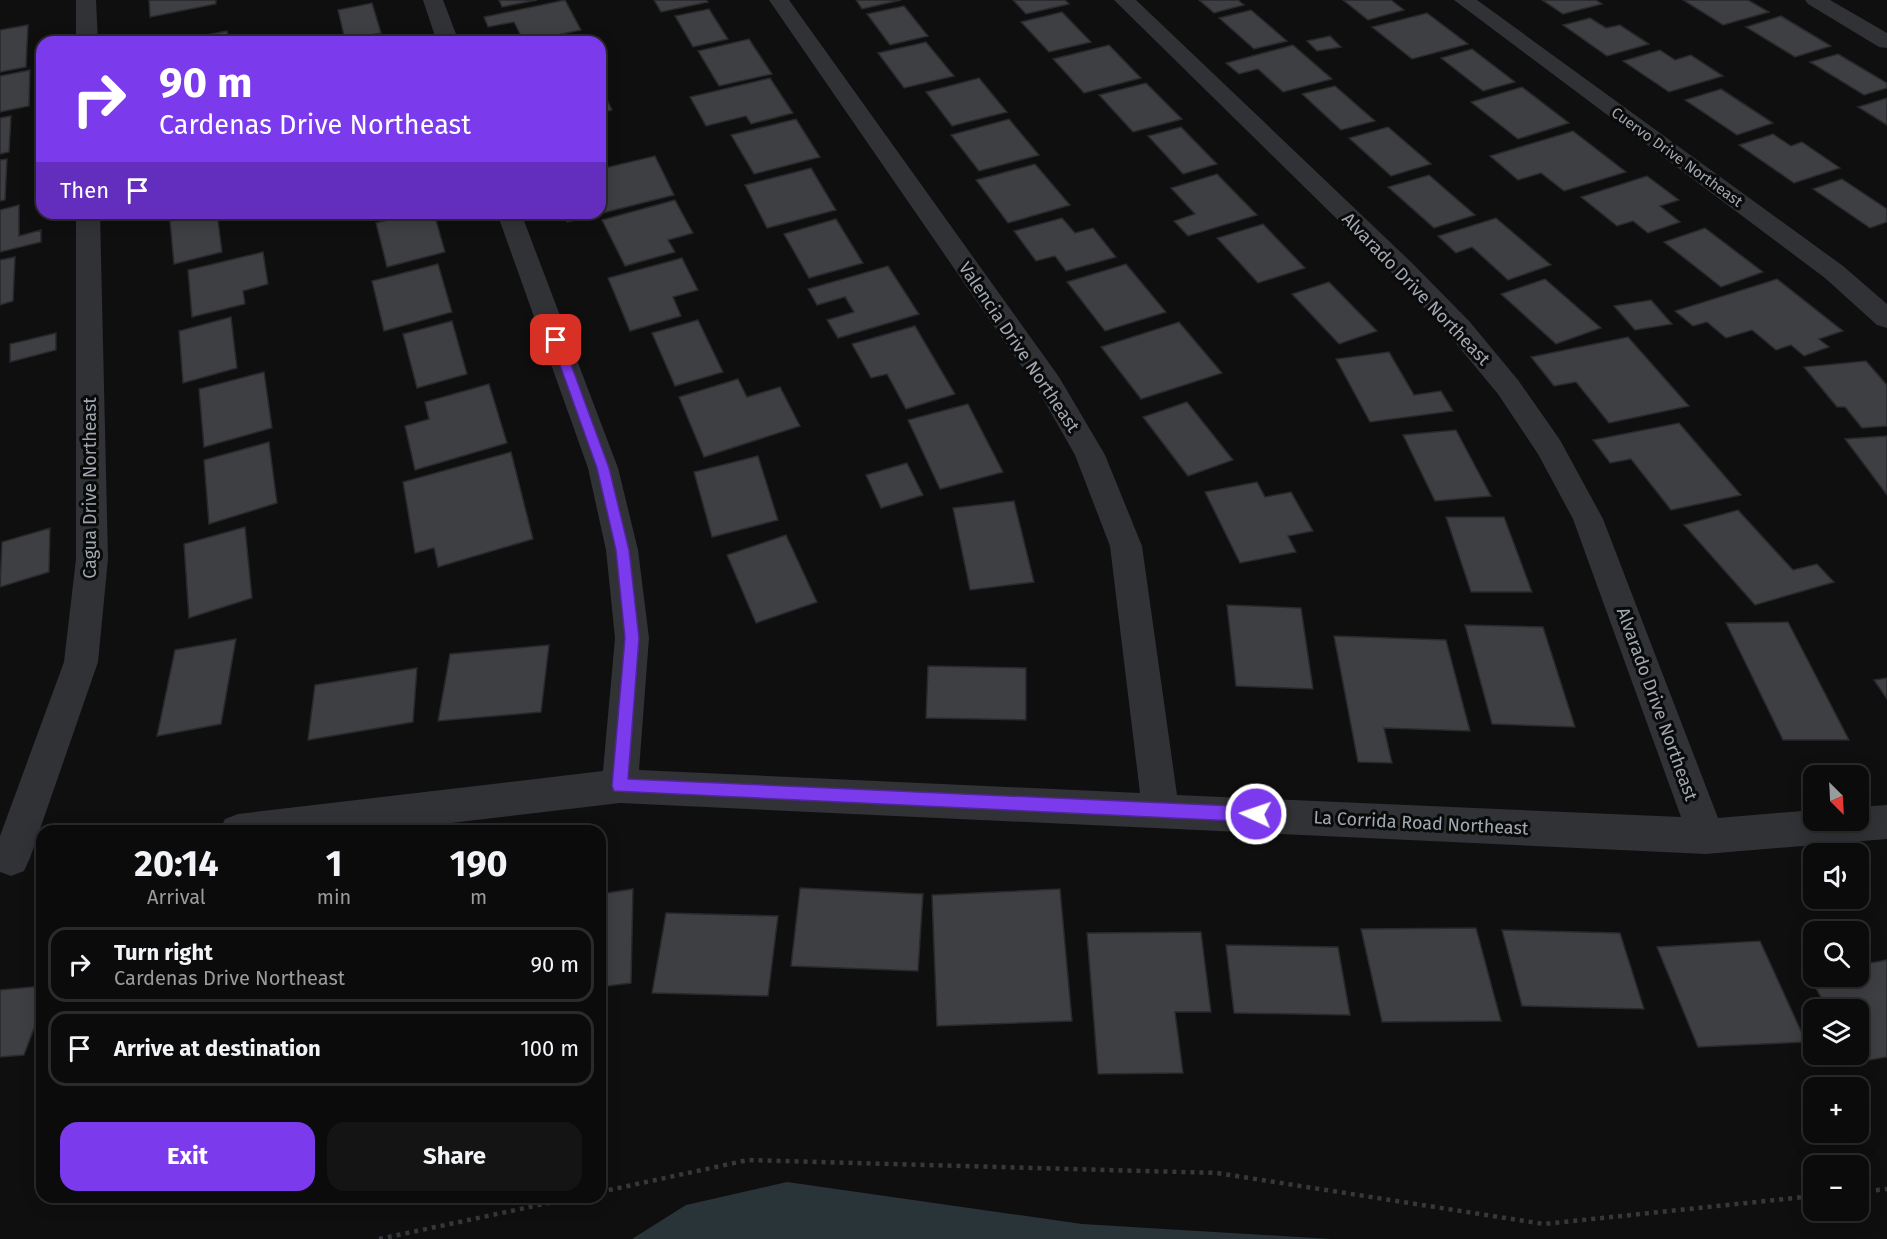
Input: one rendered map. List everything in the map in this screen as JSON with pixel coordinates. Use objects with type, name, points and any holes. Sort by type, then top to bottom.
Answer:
[{"type":"street","points":[[86,0],[87,36]]},
{"type":"street","points":[[433,0],[446,36]]},
{"type":"street","name":"Valencia Drive Northeast","points":[[779,0],[1048,384],[1090,455],[1126,546],[1161,810]]},
{"type":"street","name":"Alvarado Drive Northeast","points":[[1124,0],[1403,269],[1459,328],[1508,387],[1550,448],[1588,519],[1706,836]]},
{"type":"street","name":"Cuervo Drive Northeast","points":[[1464,0],[1834,272],[1887,319]]},
{"type":"street","points":[[1815,0],[1887,42]]},
{"type":"street","name":"Cagua Drive Northeast","points":[[18,857],[81,662],[92,560],[88,219]]},
{"type":"street","points":[[511,219],[603,468],[622,550],[632,638],[620,786]]},
{"type":"street","name":"La Corrida Road Northeast","points":[[289,825],[620,786],[1706,836],[1887,822]]},
{"type":"path","points":[[606,1191],[748,1160],[1217,1173],[1544,1224],[1803,1197]]},
{"type":"path","points":[[1869,1191],[1887,1189]]},
{"type":"path","points":[[380,1239],[549,1203]]},
{"type":"shaded area","points":[[787,1182],[1082,1224],[1331,1239],[632,1239],[686,1205]]},
{"type":"building","points":[[149,0],[216,0],[216,4],[150,17]]},
{"type":"building","points":[[499,0],[537,0],[502,7]]},
{"type":"building","points":[[565,0],[581,30],[552,36],[521,36],[514,22],[488,27],[484,17]]},
{"type":"building","points":[[654,0],[706,0],[708,2],[661,12]]},
{"type":"building","points":[[856,0],[901,0],[862,9]]},
{"type":"building","points":[[1013,0],[1065,0],[1069,4],[1026,14]]},
{"type":"building","points":[[1199,0],[1238,0],[1244,5],[1214,13]]},
{"type":"building","points":[[1343,0],[1391,0],[1404,10],[1368,20]]},
{"type":"building","points":[[1542,0],[1596,0],[1602,4],[1563,14]]},
{"type":"building","points":[[1683,0],[1748,0],[1769,12],[1723,25]]},
{"type":"building","points":[[372,3],[381,33],[344,36],[338,10]]},
{"type":"building","points":[[904,6],[928,36],[890,45],[867,14]]},
{"type":"building","points":[[709,9],[728,39],[693,47],[675,16]]},
{"type":"building","points":[[1251,10],[1287,41],[1254,49],[1219,18]]},
{"type":"building","points":[[1062,12],[1091,42],[1049,52],[1021,22]]},
{"type":"building","points":[[1427,13],[1468,44],[1412,59],[1372,27]]},
{"type":"building","points":[[1781,16],[1831,46],[1795,57],[1746,27]]},
{"type":"building","points":[[1590,18],[1606,28],[1620,25],[1649,44],[1607,56],[1563,25]]},
{"type":"building","points":[[28,25],[26,67],[0,72],[0,30]]},
{"type":"building","points":[[227,31],[228,36],[202,36]]},
{"type":"building","points":[[1330,36],[1341,47],[1317,51],[1307,41]]},
{"type":"building","points":[[749,39],[772,74],[719,86],[698,51]]},
{"type":"building","points":[[926,42],[954,76],[904,88],[878,53]]},
{"type":"building","points":[[1109,45],[1141,78],[1084,93],[1053,59]]},
{"type":"building","points":[[1293,45],[1332,79],[1283,92],[1258,69],[1239,74],[1226,63]]},
{"type":"building","points":[[1472,49],[1515,82],[1483,91],[1441,58]]},
{"type":"building","points":[[1660,50],[1675,60],[1691,55],[1723,76],[1669,92],[1623,61]]},
{"type":"building","points":[[1838,54],[1887,83],[1887,88],[1864,95],[1810,62]]},
{"type":"building","points":[[30,70],[29,106],[0,112],[0,76]]},
{"type":"building","points":[[770,78],[793,113],[751,124],[746,116],[706,126],[690,97]]},
{"type":"building","points":[[979,78],[1007,112],[952,126],[926,92]]},
{"type":"building","points":[[1146,83],[1182,119],[1133,132],[1099,95]]},
{"type":"building","points":[[1335,86],[1375,121],[1341,130],[1302,94]]},
{"type":"building","points":[[1522,87],[1569,123],[1518,139],[1471,102]]},
{"type":"building","points":[[1721,89],[1773,123],[1737,135],[1685,100]]},
{"type":"building","points":[[606,98],[612,110],[606,112]]},
{"type":"building","points":[[1887,98],[1887,125],[1858,107]]},
{"type":"building","points":[[11,116],[9,152],[0,154],[0,118]]},
{"type":"building","points":[[796,119],[820,157],[754,174],[731,135]]},
{"type":"building","points":[[1009,119],[1039,155],[979,171],[951,135]]},
{"type":"building","points":[[1181,127],[1217,164],[1183,174],[1148,136]]},
{"type":"building","points":[[1388,127],[1431,164],[1391,176],[1349,138]]},
{"type":"building","points":[[1573,131],[1626,172],[1564,191],[1541,173],[1518,180],[1490,156]]},
{"type":"building","points":[[1773,134],[1791,146],[1802,142],[1840,168],[1794,183],[1739,145]]},
{"type":"building","points":[[655,156],[674,195],[606,212],[606,168]]},
{"type":"building","points":[[7,159],[5,200],[0,201],[0,160]]},
{"type":"building","points":[[1035,164],[1070,205],[1008,223],[976,180]]},
{"type":"building","points":[[811,168],[836,210],[767,228],[745,185]]},
{"type":"building","points":[[1217,174],[1257,215],[1188,236],[1174,221],[1195,214],[1171,188]]},
{"type":"building","points":[[1429,175],[1475,215],[1434,228],[1388,187]]},
{"type":"building","points":[[1647,176],[1679,200],[1660,206],[1680,222],[1648,233],[1633,221],[1617,226],[1581,197]]},
{"type":"building","points":[[1842,179],[1887,209],[1887,222],[1870,228],[1813,189]]},
{"type":"building","points":[[675,200],[693,233],[668,240],[675,252],[625,266],[602,220]]},
{"type":"building","points":[[19,205],[19,236],[41,230],[41,242],[0,252],[0,210]]},
{"type":"building","points":[[1062,218],[1075,233],[1093,228],[1116,257],[1066,271],[1055,256],[1036,261],[1014,231]]},
{"type":"building","points":[[1496,218],[1551,265],[1508,280],[1472,247],[1456,253],[1438,236]]},
{"type":"building","points":[[218,219],[222,252],[174,264],[170,221]]},
{"type":"building","points":[[392,219],[436,219],[445,252],[387,267],[376,223]]},
{"type":"building","points":[[836,219],[863,263],[809,278],[784,234]]},
{"type":"building","points":[[1263,224],[1305,268],[1258,283],[1217,238]]},
{"type":"building","points":[[1705,228],[1763,272],[1721,287],[1664,242]]},
{"type":"building","points":[[263,252],[268,284],[243,291],[245,304],[192,317],[188,270]]},
{"type":"building","points":[[15,257],[13,301],[0,305],[0,260]]},
{"type":"building","points":[[682,258],[698,290],[673,297],[681,316],[630,331],[608,278]]},
{"type":"building","points":[[438,264],[452,312],[384,331],[372,281]]},
{"type":"building","points":[[1126,264],[1166,312],[1105,331],[1067,282]]},
{"type":"building","points":[[888,266],[919,314],[838,338],[827,320],[854,312],[845,297],[817,305],[808,289]]},
{"type":"building","points":[[1545,279],[1601,328],[1556,344],[1501,294]]},
{"type":"building","points":[[1777,279],[1843,331],[1819,339],[1829,347],[1804,356],[1791,345],[1776,350],[1752,330],[1726,338],[1707,322],[1693,326],[1675,311]]},
{"type":"building","points":[[1329,282],[1377,331],[1339,344],[1292,294]]},
{"type":"building","points":[[1651,300],[1672,324],[1635,330],[1614,306]]},
{"type":"building","points":[[231,317],[237,368],[183,383],[179,331]]},
{"type":"building","points":[[698,320],[723,372],[675,386],[652,333]]},
{"type":"building","points":[[452,321],[467,374],[417,388],[403,334]]},
{"type":"building","points":[[1179,322],[1222,373],[1141,399],[1101,347]]},
{"type":"building","points":[[915,326],[955,394],[906,409],[887,374],[871,378],[852,344]]},
{"type":"building","points":[[56,333],[56,350],[10,362],[10,344]]},
{"type":"building","points":[[1628,337],[1689,406],[1609,423],[1576,382],[1554,386],[1531,357]]},
{"type":"building","points":[[1389,352],[1414,395],[1441,391],[1453,411],[1370,422],[1336,359]]},
{"type":"building","points":[[1866,361],[1887,385],[1887,426],[1862,428],[1845,407],[1837,407],[1804,367]]},
{"type":"building","points":[[264,372],[272,428],[204,447],[199,389]]},
{"type":"building","points":[[738,379],[747,397],[780,387],[800,426],[704,457],[679,397]]},
{"type":"building","points":[[489,384],[507,443],[415,470],[405,426],[429,419],[425,402]]},
{"type":"building","points":[[1187,402],[1233,460],[1188,476],[1143,417]]},
{"type":"building","points":[[968,404],[1003,472],[940,489],[908,420]]},
{"type":"building","points":[[1679,423],[1741,495],[1671,510],[1631,459],[1610,463],[1593,440]]},
{"type":"building","points":[[1456,430],[1491,496],[1435,501],[1403,435]]},
{"type":"building","points":[[1887,436],[1887,495],[1845,439]]},
{"type":"building","points":[[269,442],[277,503],[209,524],[204,460]]},
{"type":"building","points":[[511,452],[533,539],[438,567],[434,548],[415,553],[403,482]]},
{"type":"building","points":[[758,456],[778,520],[712,537],[694,472]]},
{"type":"building","points":[[907,463],[923,495],[881,508],[866,475]]},
{"type":"building","points":[[1257,482],[1265,497],[1291,492],[1313,531],[1288,536],[1296,552],[1240,563],[1205,492]]},
{"type":"building","points":[[1014,501],[1034,582],[970,590],[953,508]]},
{"type":"building","points":[[1738,510],[1793,570],[1817,564],[1834,582],[1755,605],[1684,525]]},
{"type":"building","points":[[1446,517],[1504,517],[1532,592],[1471,592]]},
{"type":"building","points":[[245,527],[252,598],[189,618],[184,544]]},
{"type":"building","points":[[50,528],[49,572],[0,587],[2,542]]},
{"type":"building","points":[[786,535],[817,602],[756,623],[727,555]]},
{"type":"building","points":[[1227,605],[1301,608],[1313,689],[1236,686]]},
{"type":"building","points":[[1788,622],[1849,740],[1783,740],[1726,623]]},
{"type":"building","points":[[1465,625],[1543,627],[1575,727],[1492,724]]},
{"type":"building","points":[[1334,636],[1446,640],[1470,731],[1384,728],[1392,763],[1358,762]]},
{"type":"building","points":[[236,639],[221,724],[157,736],[175,650]]},
{"type":"building","points":[[549,645],[541,712],[438,721],[450,654]]},
{"type":"building","points":[[928,666],[1026,668],[1026,720],[926,718]]},
{"type":"building","points":[[417,668],[413,722],[308,740],[315,685]]},
{"type":"building","points":[[1887,678],[1887,699],[1874,680]]},
{"type":"building","points":[[800,888],[923,894],[918,971],[791,966]]},
{"type":"building","points":[[633,889],[631,983],[606,986],[606,893]]},
{"type":"building","points":[[1060,889],[1072,1021],[937,1026],[932,895]]},
{"type":"building","points":[[666,913],[778,916],[768,996],[652,993]]},
{"type":"building","points":[[1476,928],[1501,1021],[1382,1022],[1361,929]]},
{"type":"building","points":[[1502,930],[1620,933],[1644,1009],[1522,1006]]},
{"type":"building","points":[[1201,932],[1211,1012],[1175,1012],[1183,1073],[1098,1074],[1087,933]]},
{"type":"building","points":[[1760,941],[1803,1035],[1803,1042],[1698,1047],[1657,947]]},
{"type":"building","points":[[1226,945],[1338,947],[1350,1015],[1234,1013]]},
{"type":"building","points":[[1887,960],[1887,1057],[1869,1060],[1869,999],[1822,999],[1815,987],[1869,987],[1869,963]]},
{"type":"building","points":[[36,987],[36,1023],[24,1055],[0,1057],[0,990]]},
{"type":"route","points":[[556,340],[603,468],[622,550],[632,638],[620,786],[1256,814]]}]
